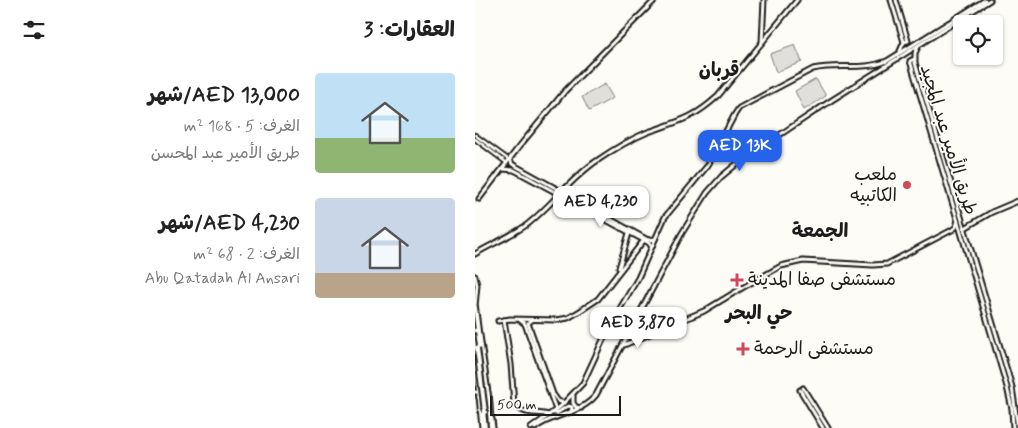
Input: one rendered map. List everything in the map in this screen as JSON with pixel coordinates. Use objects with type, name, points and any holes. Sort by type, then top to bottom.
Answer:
[{"type":"highway","points":[[475,307],[488,428]]},
{"type":"highway","points":[[477,394],[482,402],[483,414],[488,428]]},
{"type":"highway","points":[[488,428],[490,414],[489,396]]},
{"type":"main road","points":[[479,199],[565,91],[655,0]]},
{"type":"main road","points":[[762,42],[764,0]]},
{"type":"main road","points":[[475,254],[491,247],[527,224],[587,168],[613,150],[642,135],[687,119],[701,111],[718,96],[797,0]]},
{"type":"main road","points":[[891,0],[904,42],[898,54]]},
{"type":"main road","points":[[896,0],[908,41]]},
{"type":"main road","points":[[535,426],[565,403],[583,383],[603,338],[638,278],[665,217],[708,165],[739,108],[813,70],[823,67],[870,66],[887,61],[984,2],[992,0]]},
{"type":"main road","points":[[904,42],[919,43]]},
{"type":"main road","points":[[531,428],[549,419],[582,408],[592,401],[693,215],[707,193],[727,174],[746,160],[897,60],[919,43]]},
{"type":"main road","points":[[897,60],[904,59],[913,63],[919,43]]},
{"type":"main road","name":"طريق الأمير عبد المجيد","points":[[913,63],[965,228],[1007,387],[1013,428]]},
{"type":"main road","name":"طريق الأمير عبد المجيد","points":[[913,63],[957,220],[1012,387],[1017,428]]},
{"type":"main road","points":[[509,160],[512,164],[559,190],[566,188]]},
{"type":"main road","points":[[941,167],[945,166]]},
{"type":"main road","points":[[502,170],[514,170],[555,192],[557,198]]},
{"type":"main road","points":[[566,188],[567,195],[648,240],[655,239]]},
{"type":"main road","points":[[557,198],[565,198],[644,240],[652,248]]},
{"type":"main road","points":[[965,228],[992,212],[1018,201]]},
{"type":"main road","points":[[623,345],[704,311],[781,266],[803,261],[887,264],[956,227],[957,220]]},
{"type":"main road","points":[[948,232],[957,230],[962,234]]},
{"type":"main road","points":[[498,321],[517,319],[557,320],[568,318],[598,299],[608,289],[617,273],[629,233]]},
{"type":"main road","points":[[617,273],[644,240]]},
{"type":"main road","points":[[475,276],[477,285],[475,307]]},
{"type":"main road","points":[[475,312],[489,396],[488,428]]},
{"type":"main road","points":[[517,319],[526,323],[556,410]]},
{"type":"main road","points":[[526,323],[533,319]]},
{"type":"main road","points":[[504,320],[515,407],[530,414],[551,415],[568,406],[572,407],[571,412]]},
{"type":"main road","points":[[630,331],[633,335],[639,337],[646,336]]},
{"type":"main road","points":[[475,354],[477,394],[488,428]]},
{"type":"main road","points":[[478,385],[483,389],[487,385]]},
{"type":"main road","points":[[823,428],[801,389],[827,428]]},
{"type":"main road","points":[[477,394],[489,396]]},
{"type":"main road","points":[[552,394],[558,401],[565,403]]},
{"type":"main road","points":[[573,394],[573,404],[582,408]]},
{"type":"street","points":[[475,137],[509,160]]},
{"type":"shaded area","points":[[795,45],[802,62],[776,72],[770,54]]},
{"type":"shaded area","points":[[816,79],[826,96],[804,110],[795,91]]},
{"type":"shaded area","points":[[605,84],[613,98],[589,111],[582,97]]},
{"type":"tunnel","points":[[475,203],[479,199]]},
{"type":"place","name":"ملعب الكاتبيه","points":[[907,185]]},
{"type":"place","name":"مستشفی صفا المدینة","points":[[737,280]]},
{"type":"place","name":"مستشفى الرحمة","points":[[743,349]]},
{"type":"district","name":"قربان","points":[[719,70]]},
{"type":"district","name":"الجمعة","points":[[820,231]]},
{"type":"district","name":"حي البحر","points":[[759,313]]}]
